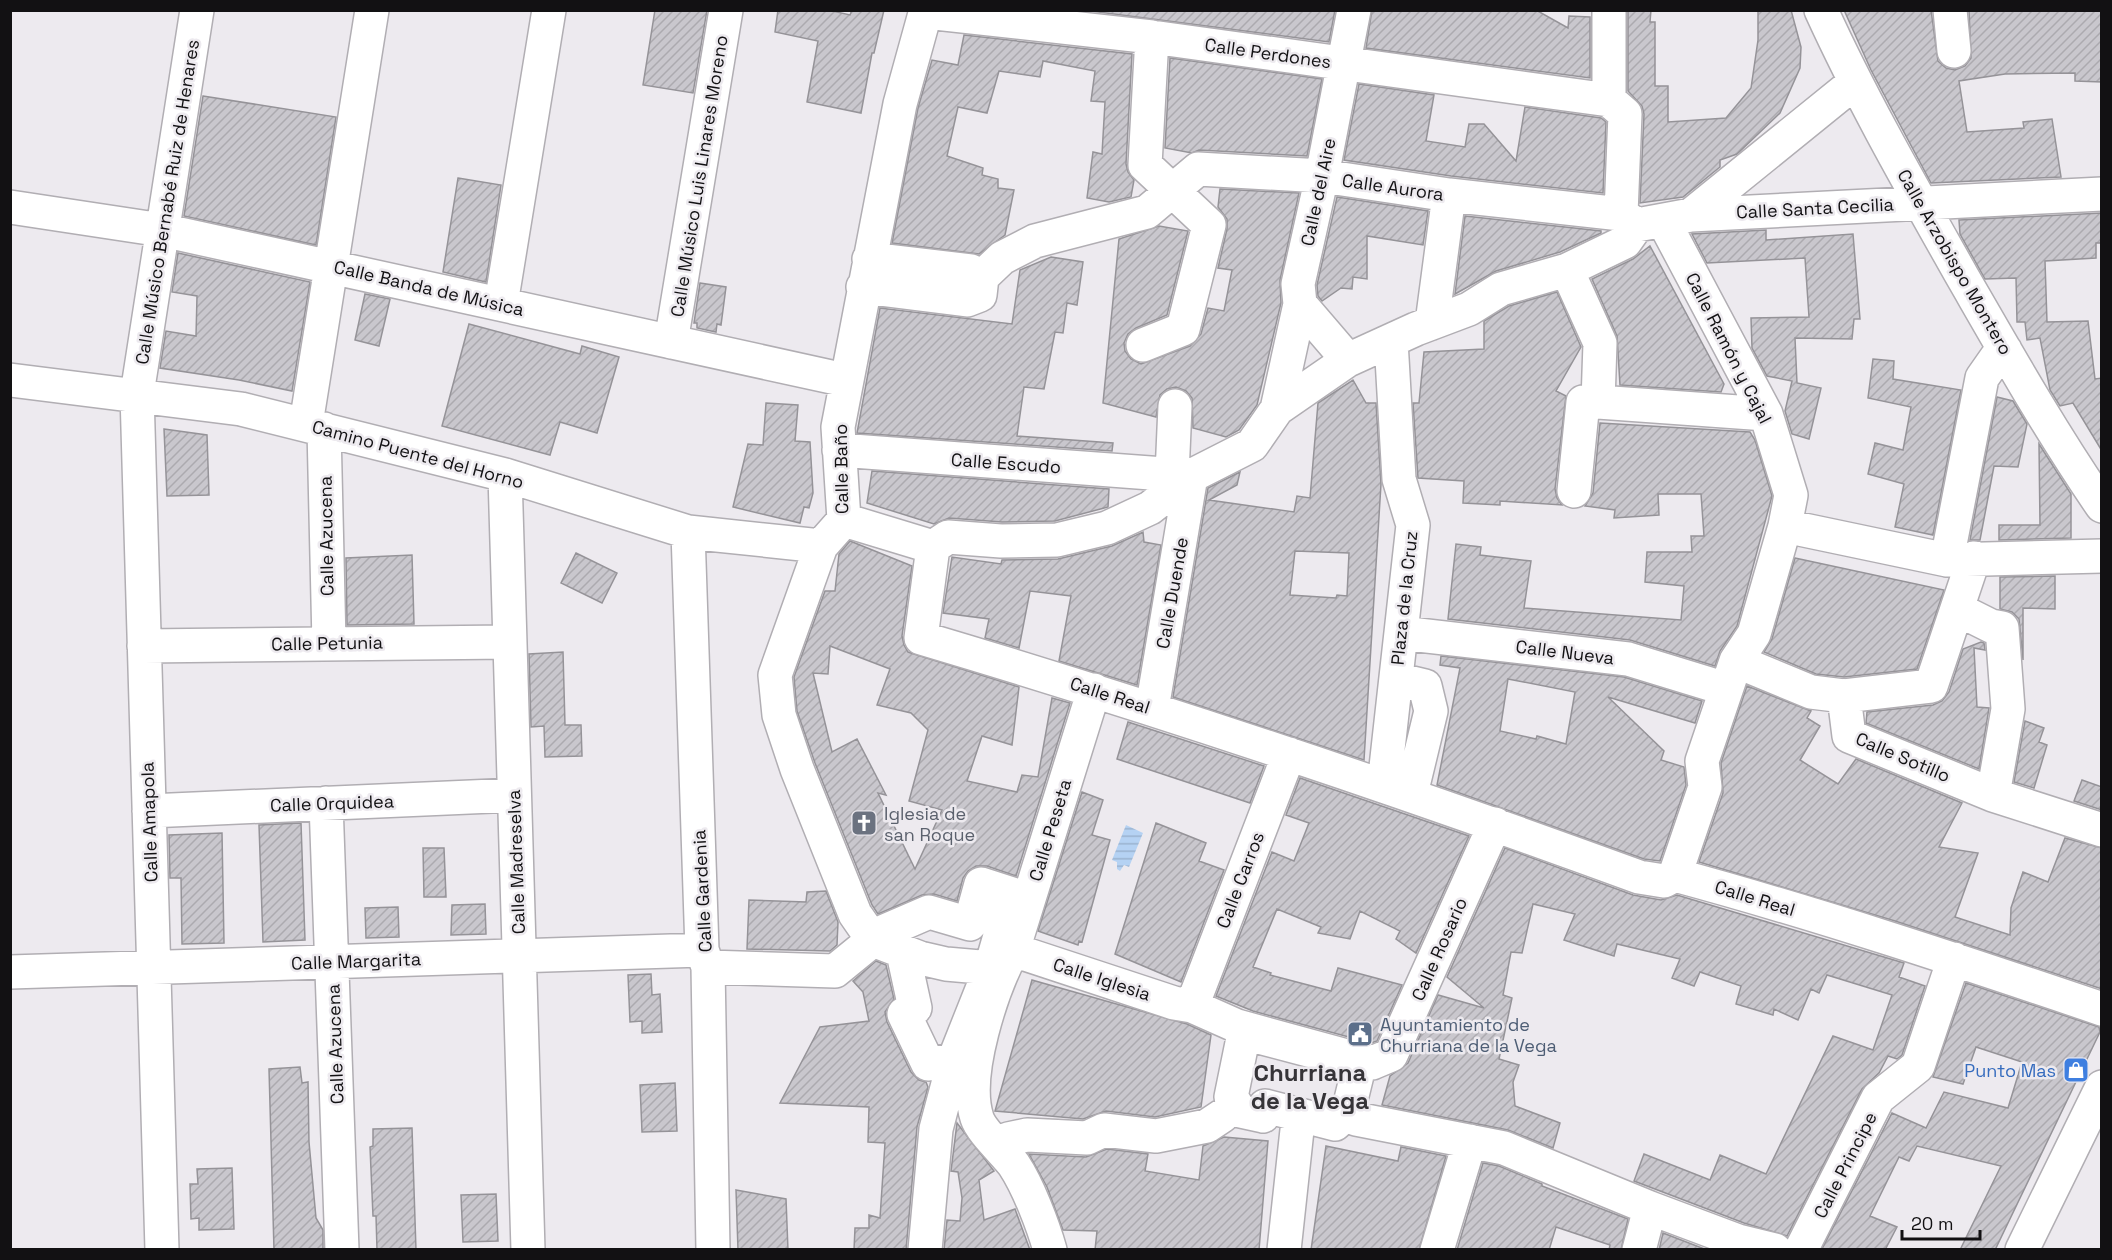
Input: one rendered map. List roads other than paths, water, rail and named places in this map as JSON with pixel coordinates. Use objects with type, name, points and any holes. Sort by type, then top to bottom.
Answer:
[{"type":"street","name":"Calle Músico Bernabé Ruiz de Henares","points":[[137,394],[197,10]]},
{"type":"street","name":"Calle Azucena","points":[[329,642],[315,427],[331,266],[372,10]]},
{"type":"street","points":[[501,304],[549,10]]},
{"type":"street","name":"Calle Músico Luis Linares Moreno","points":[[672,342],[726,10]]},
{"type":"street","name":"Calle del Aire","points":[[1276,409],[1300,304],[1298,284],[1322,176],[1354,10]]},
{"type":"street","points":[[1609,10],[1609,100],[1625,114],[1653,219]]},
{"type":"street","name":"Calle Arzobispo Montero","points":[[1821,10],[1854,83],[1920,202],[2005,350],[2102,506]]},
{"type":"street","points":[[1950,10],[1954,51]]},
{"type":"street","name":"Calle Perdones","points":[[926,11],[1152,37],[1609,100]]},
{"type":"street","name":"Calle Baño","points":[[873,940],[855,914],[797,769],[779,715],[775,675],[821,546],[844,520],[838,427],[845,380],[900,104],[926,11]]},
{"type":"street","points":[[1143,345],[1183,329],[1209,225],[1145,165],[1152,37]]},
{"type":"street","points":[[844,520],[933,547],[948,537],[1001,541],[1057,540],[1107,528],[1150,507],[1182,475],[1252,445],[1276,409],[1348,360],[1391,340],[1470,309],[1501,289],[1567,270],[1625,243],[1653,219],[1854,83]]},
{"type":"street","name":"Calle Aurora","points":[[866,273],[971,271],[982,277],[1002,258],[1035,241],[1147,212],[1198,169],[1322,176],[1449,195],[1653,219]]},
{"type":"street","name":"Calle Santa Cecilia","points":[[1653,219],[1920,202],[2102,194]]},
{"type":"street","points":[[1432,323],[1449,195]]},
{"type":"street","name":"Calle Banda de Música","points":[[10,207],[162,230],[845,380]]},
{"type":"street","name":"Calle Ramón y Cajal","points":[[1653,219],[1766,414],[1791,495],[1785,526]]},
{"type":"street","points":[[1567,270],[1600,343],[1598,402]]},
{"type":"street","points":[[1300,304],[1348,360]]},
{"type":"street","name":"Plaza de la Cruz","points":[[1391,340],[1399,479],[1413,525],[1396,679],[1425,686],[1431,711],[1398,789]]},
{"type":"street","points":[[1731,675],[1811,692],[1844,696],[1930,686],[1957,609],[1982,378],[1996,358],[2005,350]]},
{"type":"street","name":"Camino Puente del Horno","points":[[10,380],[137,394],[241,409],[505,475],[688,532],[821,546]]},
{"type":"street","name":"Calle Amapola","points":[[137,394],[162,1250]]},
{"type":"street","points":[[1574,491],[1583,402],[1766,414]]},
{"type":"street","points":[[1175,406],[1182,475]]},
{"type":"street","name":"Calle Escudo","points":[[839,450],[1182,475]]},
{"type":"street","name":"Calle Madreselva","points":[[505,475],[528,1250]]},
{"type":"street","name":"Calle Duende","points":[[1152,709],[1172,592],[1182,475]]},
{"type":"street","points":[[1675,874],[1705,787],[1702,761],[1731,675],[1754,634],[1785,526],[1961,559],[2102,556]]},
{"type":"street","name":"Calle Gardenia","points":[[688,532],[705,958],[713,1250]]},
{"type":"street","name":"Calle Real","points":[[933,547],[921,638],[1094,690],[1398,789],[1639,877],[1664,881],[1675,874],[1954,958],[2102,1009]]},
{"type":"street","points":[[1957,609],[1991,626],[2002,628],[2008,709],[1993,795]]},
{"type":"street","name":"Calle Nueva","points":[[1401,633],[1628,659],[1731,675]]},
{"type":"street","name":"Calle Petunia","points":[[144,646],[329,642],[509,642]]},
{"type":"street","name":"Calle Peseta","points":[[1002,962],[1094,690]]},
{"type":"street","name":"Calle Sotillo","points":[[1844,696],[1849,736],[1993,795],[2102,830]]},
{"type":"street","name":"Calle Carros","points":[[1192,1006],[1288,754]]},
{"type":"street","name":"Calle Orquidea","points":[[149,811],[514,795]]},
{"type":"street","name":"Calle Azucena","points":[[326,803],[342,1250]]},
{"type":"street","name":"Calle Rosario","points":[[1372,1063],[1391,1055],[1495,824]]},
{"type":"street","points":[[925,1250],[936,1129],[955,1074],[977,1050],[1002,962],[1012,894],[981,884],[970,924],[929,912],[885,932],[911,956],[915,1008],[904,1014],[928,1064],[955,1074],[977,1120],[1016,1167],[1050,1250]]},
{"type":"street","points":[[873,940],[911,956]]},
{"type":"street","name":"Calle Margarita","points":[[10,972],[519,956],[705,958],[835,971],[873,940]]},
{"type":"street","name":"Calle Iglesia","points":[[911,956],[946,964],[1002,962],[1192,1006],[1237,1026],[1372,1063]]},
{"type":"street","name":"Calle Principe","points":[[1802,1250],[1878,1098],[1918,1066],[1954,958]]},
{"type":"street","points":[[1231,1113],[1237,1026]]},
{"type":"street","points":[[999,1146],[1008,1139],[1027,1134],[1087,1138],[1104,1130],[1156,1136],[1207,1126],[1231,1113],[1297,1130],[1337,1137],[1356,1119],[1372,1063]]},
{"type":"street","points":[[2022,1250],[2102,1087]]},
{"type":"street","points":[[1356,1119],[1504,1148],[1650,1208],[1738,1240],[1775,1250]]},
{"type":"street","points":[[1284,1250],[1297,1130]]},
{"type":"street","points":[[1437,1250],[1470,1141]]},
{"type":"street","points":[[1639,1250],[1650,1208]]},
{"type":"water","points":[[1126,825],[1143,833],[1129,867],[1124,865],[1120,871],[1117,869],[1117,862],[1112,860]]},
{"type":"place","name":"Iglesia de san Roque","points":[[864,823]]},
{"type":"place","name":"Ayuntamiento de Churriana de la Vega","points":[[1360,1034]]},
{"type":"place","name":"Punto Mas","points":[[2076,1070]]},
{"type":"district","name":"Churriana de la Vega","points":[[1310,1086]]}]
